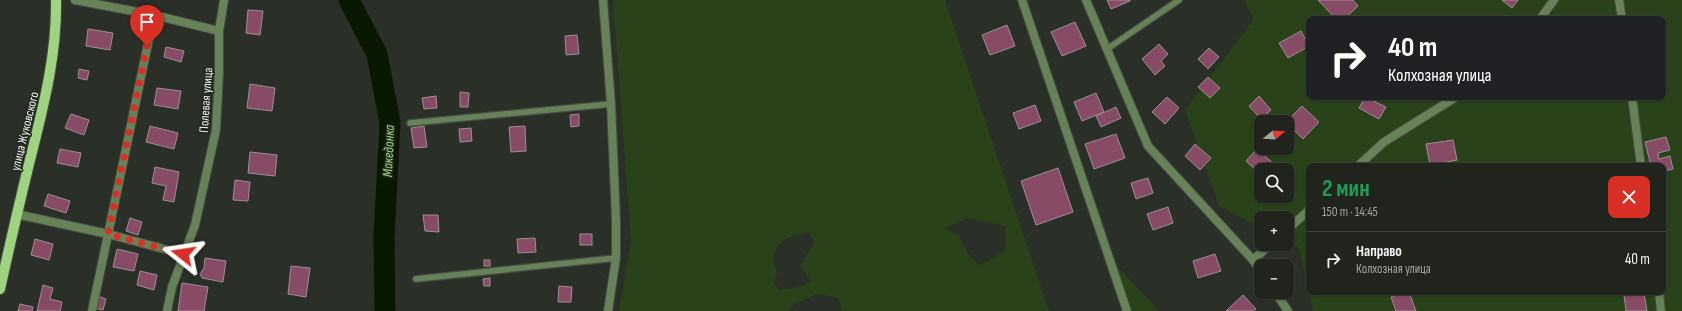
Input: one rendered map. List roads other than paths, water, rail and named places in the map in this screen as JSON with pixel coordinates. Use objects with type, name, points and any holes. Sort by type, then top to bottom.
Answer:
[{"type":"main road","name":"улица Жуковского","points":[[0,289],[16,214],[50,78],[56,29],[56,0]]},
{"type":"street","points":[[75,0],[154,15],[219,31]]},
{"type":"street","name":"Полевая улица","points":[[167,311],[172,287],[195,225],[216,130],[219,73],[219,31],[224,0]]},
{"type":"street","points":[[603,0],[611,104],[616,220],[616,258],[608,311]]},
{"type":"street","points":[[1022,0],[1127,311]]},
{"type":"street","points":[[1086,0],[1148,146],[1253,260],[1263,251]]},
{"type":"street","points":[[1542,16],[1554,0]]},
{"type":"street","points":[[1619,0],[1622,16]]},
{"type":"street","points":[[92,311],[154,15]]},
{"type":"street","points":[[1361,163],[1384,142],[1451,100]]},
{"type":"street","points":[[1632,100],[1641,163]]},
{"type":"street","points":[[1294,224],[1306,213]]},
{"type":"street","points":[[16,214],[108,234],[183,254]]},
{"type":"street","points":[[1659,295],[1662,311]]},
{"type":"street","points":[[1280,299],[1288,311]]},
{"type":"lane","points":[[1107,49],[1179,0]]},
{"type":"lane","points":[[410,123],[611,104]]},
{"type":"lane","points":[[416,279],[616,258]]},
{"type":"waterway","name":"Македонка","points":[[349,0],[377,54],[390,123],[384,236],[385,311]]}]
